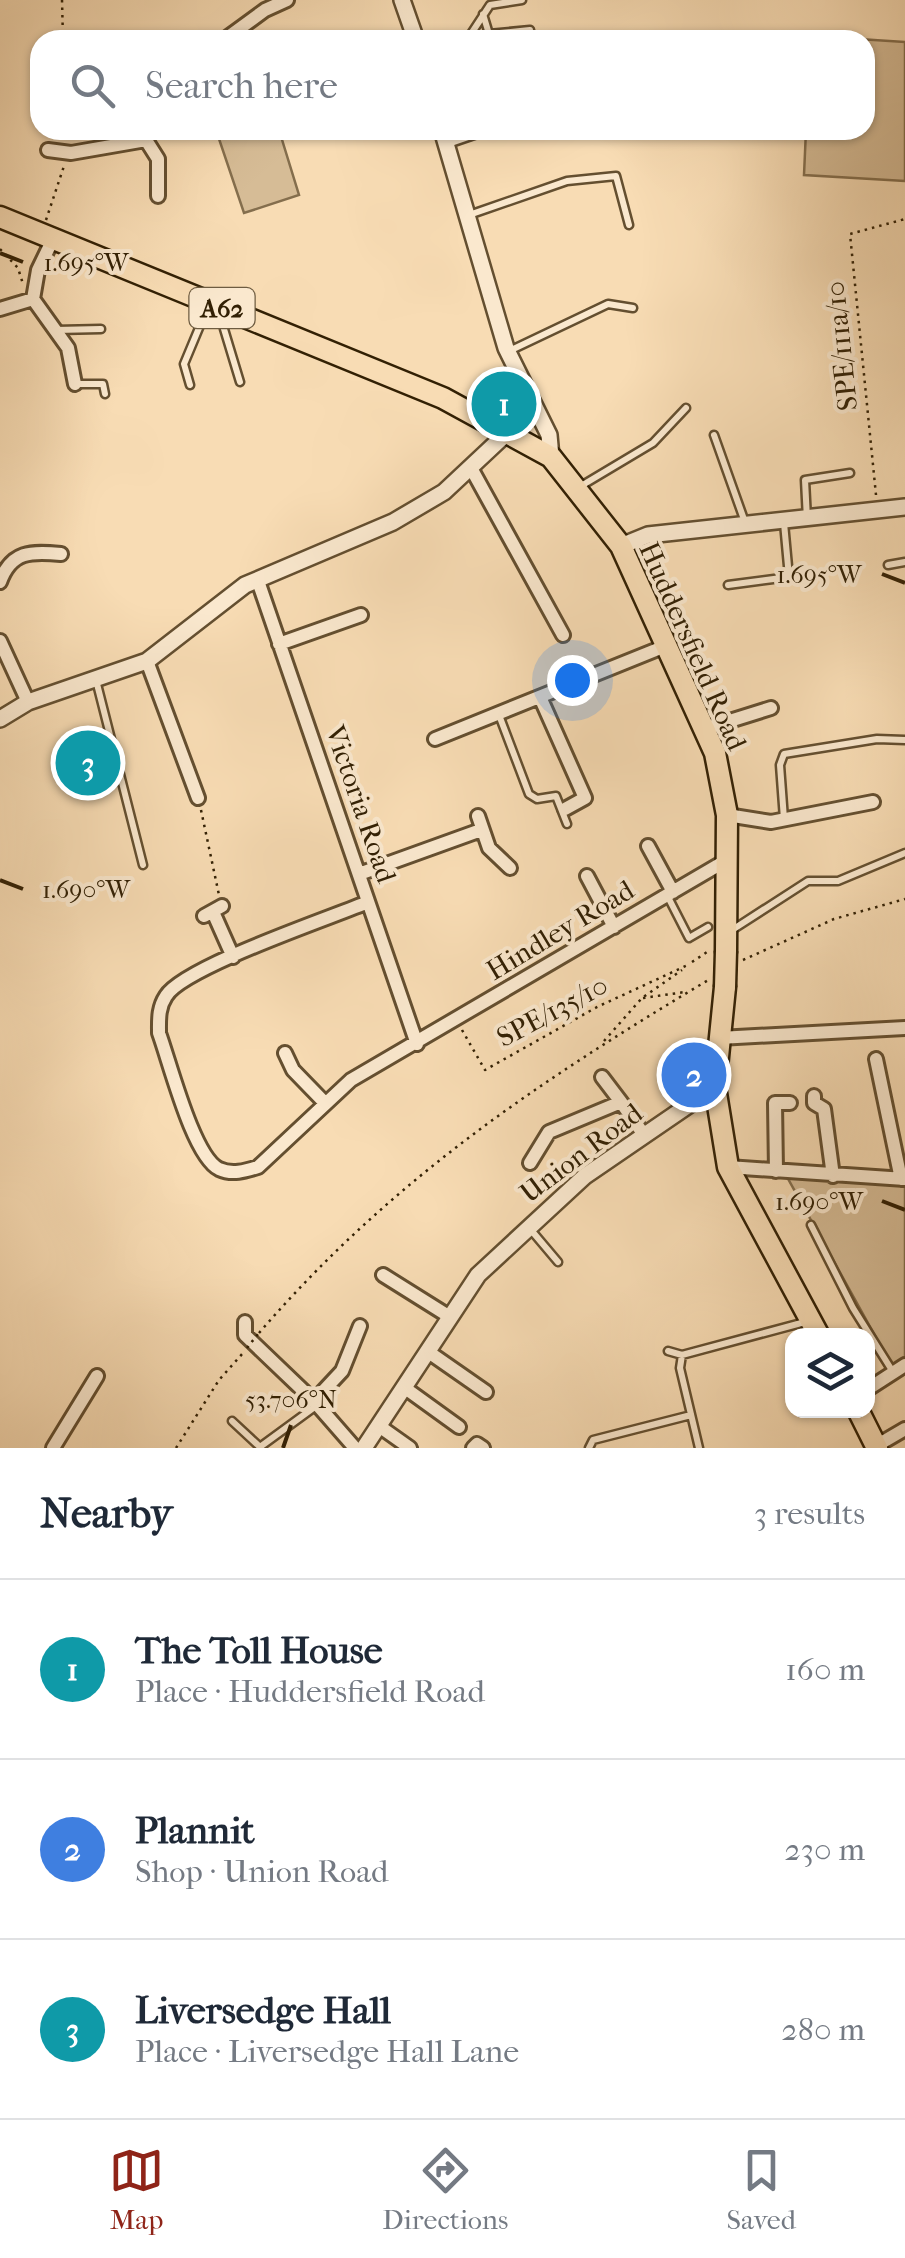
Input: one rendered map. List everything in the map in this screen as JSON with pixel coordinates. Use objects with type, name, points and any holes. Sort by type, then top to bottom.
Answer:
[{"type":"main road","name":"Huddersfield Road","points":[[0,218],[443,398],[508,432],[551,457],[621,546],[714,753],[727,815],[730,859],[715,1087],[728,1167],[815,1328]]},
{"type":"main road","points":[[862,1418],[875,1447]]},
{"type":"street","points":[[238,30],[287,0]]},
{"type":"street","points":[[402,0],[412,30]]},
{"type":"street","points":[[48,150],[68,152],[127,140]]},
{"type":"street","points":[[153,140],[158,160],[158,196]]},
{"type":"street","points":[[449,140],[467,216],[508,352],[548,435],[551,457]]},
{"type":"street","points":[[30,300],[47,237]]},
{"type":"street","points":[[0,309],[30,300]]},
{"type":"street","points":[[30,300],[68,348],[75,384]]},
{"type":"street","points":[[0,718],[28,702],[146,661],[245,586],[392,522],[444,492],[508,432]]},
{"type":"street","points":[[470,468],[564,635]]},
{"type":"street","points":[[621,546],[648,535],[905,507]]},
{"type":"street","points":[[0,582],[6,567],[17,556],[31,551],[61,554]]},
{"type":"street","name":"Victoria Road","points":[[258,581],[416,1044]]},
{"type":"street","points":[[279,644],[361,616]]},
{"type":"street","points":[[0,640],[28,702]]},
{"type":"street","points":[[435,739],[668,645]]},
{"type":"street","points":[[146,661],[198,798]]},
{"type":"street","points":[[540,696],[584,798],[566,817]]},
{"type":"street","points":[[704,729],[771,708]]},
{"type":"street","points":[[727,815],[784,820],[873,802]]},
{"type":"street","points":[[358,874],[479,823],[489,848],[510,868]]},
{"type":"street","points":[[648,846],[670,894]]},
{"type":"street","name":"Hindley Road","points":[[368,902],[233,957],[168,992],[158,1012],[159,1033],[202,1153],[218,1168],[239,1173],[258,1167],[351,1080],[730,859]]},
{"type":"street","points":[[587,876],[614,927]]},
{"type":"street","points":[[213,911],[233,957]]},
{"type":"street","points":[[720,1038],[905,1028]]},
{"type":"street","points":[[286,1054],[292,1070],[325,1104]]},
{"type":"street","points":[[728,1167],[903,1178],[876,1059]]},
{"type":"street","points":[[602,1078],[644,1135]]},
{"type":"street","name":"Union Road","points":[[364,1448],[478,1275],[527,1225],[585,1176],[715,1087]]},
{"type":"street","points":[[814,1096],[814,1104],[824,1109],[833,1176]]},
{"type":"street","points":[[530,1162],[549,1132],[621,1102]]},
{"type":"street","points":[[776,1171],[776,1103],[790,1102]]},
{"type":"street","points":[[383,1275],[450,1317]]},
{"type":"street","points":[[245,1322],[246,1335],[316,1403],[355,1448]]},
{"type":"street","points":[[316,1403],[342,1372],[360,1326]]},
{"type":"street","points":[[430,1353],[486,1392]]},
{"type":"street","points":[[875,1384],[899,1369]]},
{"type":"street","points":[[53,1448],[96,1376]]},
{"type":"street","points":[[405,1388],[459,1426]]},
{"type":"street","points":[[379,1426],[410,1448]]},
{"type":"street","points":[[875,1447],[905,1429]]},
{"type":"street","points":[[473,1448],[476,1444],[483,1448]]},
{"type":"lane","points":[[473,30],[490,5],[522,0]]},
{"type":"lane","points":[[483,12],[488,30]]},
{"type":"lane","points":[[467,216],[566,181],[616,176],[629,225]]},
{"type":"lane","points":[[190,385],[184,364],[210,303]]},
{"type":"lane","points":[[508,352],[601,306],[633,308]]},
{"type":"lane","points":[[230,311],[224,328],[240,382]]},
{"type":"lane","points":[[55,330],[100,329]]},
{"type":"lane","points":[[75,384],[103,384],[105,394]]},
{"type":"lane","points":[[576,489],[652,443],[686,408]]},
{"type":"lane","points":[[714,435],[746,526]]},
{"type":"lane","points":[[807,520],[805,480],[850,473]]},
{"type":"lane","points":[[728,584],[789,578],[784,522]]},
{"type":"lane","points":[[888,565],[905,562]]},
{"type":"lane","points":[[96,678],[143,866]]},
{"type":"lane","points":[[498,714],[529,794],[537,799],[556,796],[566,817]]},
{"type":"lane","points":[[784,820],[780,766],[784,754],[877,739],[905,740]]},
{"type":"lane","points":[[670,894],[688,938],[725,942],[808,881],[838,881],[905,854]]},
{"type":"lane","name":"Union Road","points":[[527,1225],[558,1262]]},
{"type":"lane","points":[[810,1225],[852,1308],[899,1369]]},
{"type":"lane","points":[[668,1351],[682,1355],[785,1334]]},
{"type":"lane","points":[[682,1355],[680,1368],[700,1448]]},
{"type":"lane","points":[[232,1422],[261,1448],[316,1403]]},
{"type":"lane","points":[[589,1448],[593,1440],[613,1433],[692,1415]]},
{"type":"path","points":[[62,0],[64,30]]},
{"type":"path","points":[[47,237],[68,152]]},
{"type":"path","name":"SPE/111a/10","points":[[878,511],[850,234],[905,218]]},
{"type":"path","points":[[0,249],[18,268],[30,300]]},
{"type":"path","points":[[198,798],[213,911]]},
{"type":"path","points":[[602,1045],[608,1032],[642,998],[725,942],[905,898]]},
{"type":"path","name":"SPE/135/10","points":[[457,1020],[485,1070],[597,1007],[690,964]]},
{"type":"path","points":[[176,1448],[219,1380],[311,1273],[423,1169],[658,1006],[722,980]]},
{"type":"path","points":[[642,998],[690,991]]},
{"type":"shaded area","points":[[875,40],[905,42],[905,181],[804,175],[806,140],[875,140]]},
{"type":"shaded area","points":[[219,140],[282,140],[299,195],[244,213]]},
{"type":"shaded area","points":[[786,1175],[905,1181],[905,1363],[894,1370],[875,1336],[875,1328],[871,1328]]},
{"type":"place","name":"The Toll House","points":[[504,404]]},
{"type":"place","name":"Liversedge Hall","points":[[88,763]]},
{"type":"place","name":"Plannit","points":[[694,1075]]}]
